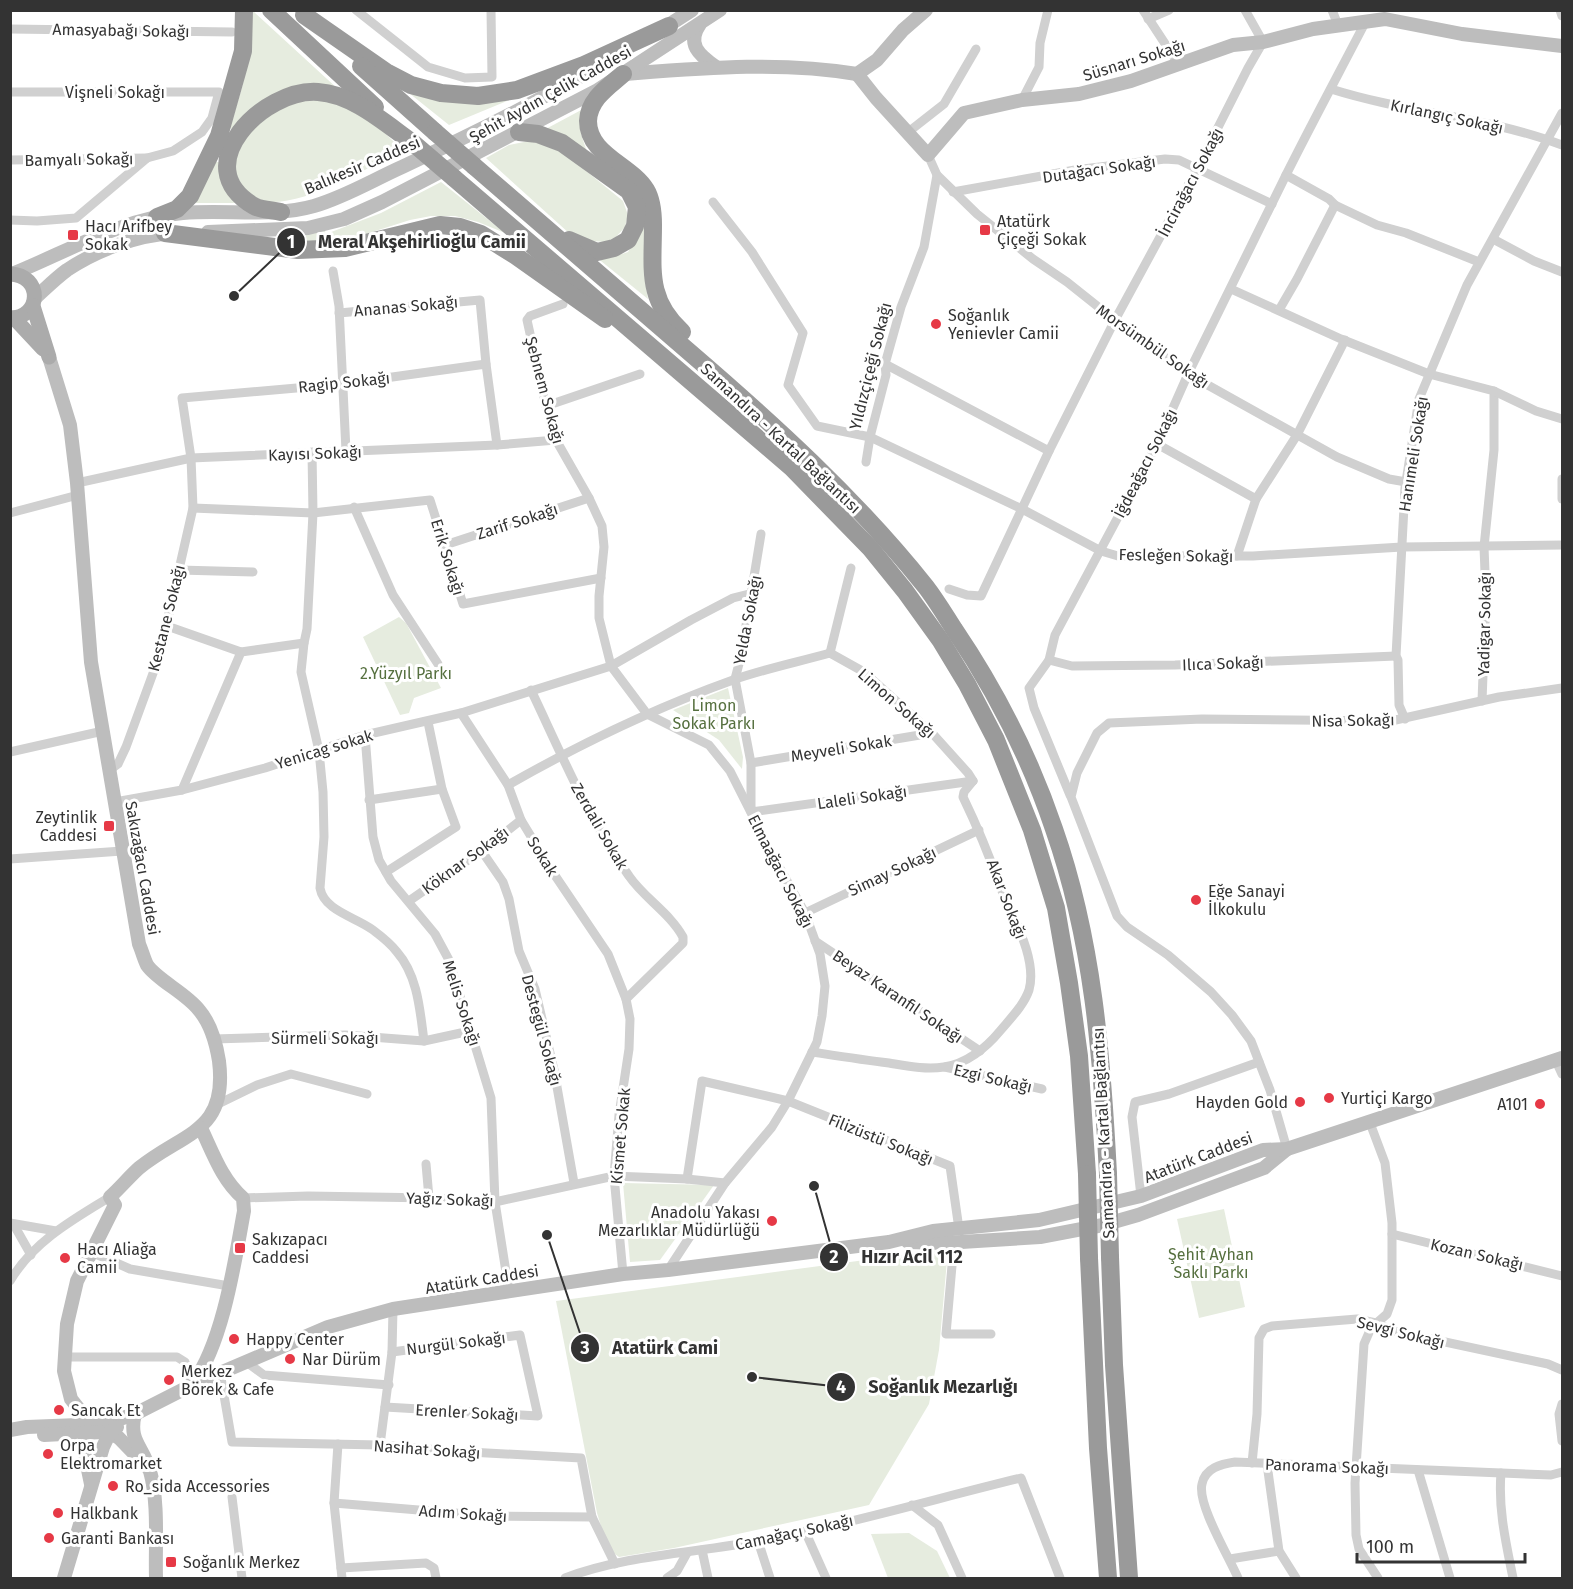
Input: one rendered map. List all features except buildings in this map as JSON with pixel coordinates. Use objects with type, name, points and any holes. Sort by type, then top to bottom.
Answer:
[{"type":"highway","points":[[161,225],[190,196],[219,136],[243,51],[244,10]]},
{"type":"highway","points":[[270,10],[413,143]]},
{"type":"highway","points":[[301,13],[386,72],[411,85],[441,93],[478,96],[517,90],[584,65],[669,26]]},
{"type":"highway","points":[[301,13],[474,166],[572,243],[597,252],[614,248],[628,240],[635,226],[637,207],[629,191],[562,143],[538,134],[519,132]]},
{"type":"highway","points":[[623,74],[598,96],[590,107],[588,123],[595,142],[606,156],[630,173],[646,190],[653,211],[652,276],[661,308],[671,322],[753,407]]},
{"type":"highway","points":[[281,212],[255,207],[234,187],[227,171],[227,156],[236,137],[259,114],[274,103],[302,93],[319,92],[338,97],[358,105],[413,143]]},
{"type":"highway","name":"Samandıra - Kartal Bağlantısı","points":[[413,143],[792,468],[871,549],[922,615],[967,684],[996,740],[1032,830],[1056,908],[1070,983],[1079,1056],[1087,1174],[1098,1448],[1108,1578]]},
{"type":"highway","name":"Samandıra - Kartal Bağlantısı","points":[[474,166],[753,407],[845,495],[927,588],[981,670],[1023,750],[1055,831],[1076,906],[1089,970],[1103,1071],[1114,1365],[1129,1578]]},
{"type":"highway","points":[[161,225],[290,249],[319,250],[345,248],[440,225],[460,227],[481,234],[516,256],[666,359]]},
{"type":"main road","points":[[11,274],[26,278],[31,284],[49,357]]},
{"type":"main road","points":[[34,302],[28,312],[13,318],[49,357]]},
{"type":"street","points":[[361,12],[428,67],[465,78],[492,77],[491,10]]},
{"type":"street","points":[[669,26],[692,10]]},
{"type":"street","name":"Şehit Aydın Çelik Caddesi","points":[[423,182],[596,91],[720,10]]},
{"type":"street","points":[[857,74],[877,60],[903,30],[926,10]]},
{"type":"street","points":[[1022,100],[1039,67],[1040,43],[1048,10]]},
{"type":"street","points":[[1168,10],[1146,15],[1179,65]]},
{"type":"street","points":[[1245,10],[1263,42]]},
{"type":"street","points":[[1332,10],[1338,25]]},
{"type":"street","points":[[1560,10],[1563,16]]},
{"type":"street","name":"Süsnarı Sokağı","points":[[928,155],[964,113],[1022,100],[1079,94],[1131,81],[1233,45],[1263,42],[1313,29],[1385,19],[1462,34],[1563,46]]},
{"type":"street","points":[[702,21],[694,32],[694,42],[700,57],[716,67]]},
{"type":"street","name":"İğdeağacı Sokağı","points":[[1049,660],[1055,634],[1157,444],[1188,374],[1321,104],[1366,21]]},
{"type":"street","name":"Balıkesir Caddesi","points":[[34,302],[65,272],[83,260],[183,213],[281,212],[297,210],[330,200],[452,144],[588,73],[669,26]]},
{"type":"street","name":"Amasyabağı Sokağı","points":[[10,29],[232,32]]},
{"type":"street","name":"İncirağacı Sokağı","points":[[949,590],[981,596],[1049,451],[1115,320],[1263,42]]},
{"type":"street","points":[[907,133],[944,104],[976,49]]},
{"type":"street","points":[[623,74],[716,67],[818,67],[857,74],[928,155],[936,175]]},
{"type":"street","name":"Kırlangıç Sokağı","points":[[1331,89],[1369,101],[1474,121],[1563,145]]},
{"type":"street","name":"Vişneli Sokağı","points":[[10,92],[219,92],[212,118],[202,132],[173,151],[147,158]]},
{"type":"street","name":"Hanımeli Sokağı","points":[[1405,719],[1399,705],[1396,656],[1406,482],[1419,399],[1467,285],[1563,113]]},
{"type":"street","points":[[10,220],[37,221],[76,218],[147,158]]},
{"type":"street","name":"Bamyalı Sokağı","points":[[10,160],[147,158]]},
{"type":"street","name":"Dutağacı Sokağı","points":[[953,192],[1075,170],[1166,159],[1179,160],[1272,204]]},
{"type":"street","name":"Morsümbül Sokağı","points":[[936,175],[1033,259],[1188,374],[1337,457],[1389,479],[1406,482]]},
{"type":"street","name":"Yıldızçiçeği Sokağı","points":[[866,462],[886,375],[885,364],[901,307],[924,248],[936,175]]},
{"type":"street","points":[[1286,175],[1335,205],[1377,225],[1406,233],[1479,262]]},
{"type":"street","name":"Balıkesir Caddesi","points":[[11,274],[111,231],[161,225],[272,230],[326,224],[382,202],[423,182]]},
{"type":"street","name":"Fesleğen Sokağı","points":[[713,202],[752,252],[803,333],[788,385],[817,426],[870,437],[1022,509],[1101,550],[1118,556],[1237,556],[1402,547],[1563,545]]},
{"type":"street","points":[[1279,310],[1308,260],[1335,205]]},
{"type":"street","points":[[1493,239],[1534,261],[1563,272]]},
{"type":"street","points":[[333,271],[339,313],[346,451]]},
{"type":"street","points":[[1231,289],[1345,340],[1429,374],[1494,391],[1536,411],[1563,419]]},
{"type":"street","name":"Ananas Sokağı","points":[[339,313],[480,300],[486,364]]},
{"type":"street","name":"Şebnem Sokağı","points":[[563,304],[530,316],[527,320],[556,440],[598,516],[604,537],[599,618],[611,666]]},
{"type":"street","points":[[1237,556],[1256,499],[1297,435],[1345,340]]},
{"type":"street","name":"Sakızağacı Caddesi","points":[[49,357],[70,425],[91,662],[137,932],[147,965],[199,1010],[214,1039],[220,1070],[216,1106],[201,1128]]},
{"type":"street","points":[[486,364],[496,445]]},
{"type":"street","name":"Ragip Sokağı","points":[[191,458],[182,398],[342,384],[486,364]]},
{"type":"street","points":[[885,364],[1049,451]]},
{"type":"street","points":[[546,406],[640,374]]},
{"type":"street","name":"Yadigar Sokağı","points":[[1482,701],[1486,597],[1484,547],[1494,450],[1494,391]]},
{"type":"street","name":"Kayısı Sokağı","points":[[10,513],[77,489],[191,458],[496,445],[556,440]]},
{"type":"street","points":[[1157,444],[1256,499]]},
{"type":"street","points":[[312,452],[313,513],[307,629],[302,672],[319,751],[324,825],[321,894],[334,907],[373,930],[401,957],[416,988],[424,1041]]},
{"type":"street","name":"Kestane Sokağı","points":[[110,770],[118,764],[126,747],[159,657],[193,508],[191,458]]},
{"type":"street","points":[[1563,479],[1563,499]]},
{"type":"street","name":"Zarif Sokağı","points":[[445,544],[589,498]]},
{"type":"street","name":"Erik Sokağı","points":[[193,508],[313,513],[430,500],[462,604],[601,578]]},
{"type":"street","points":[[354,507],[393,595],[438,664]]},
{"type":"street","name":"Yelda Sokağı","points":[[751,812],[751,763],[735,679],[753,593],[761,534]]},
{"type":"street","points":[[508,785],[561,755],[647,714],[735,679],[830,653],[851,568]]},
{"type":"street","points":[[179,570],[253,572]]},
{"type":"street","name":"Yenicag sokak","points":[[115,802],[182,790],[265,768],[365,735],[428,722],[611,666],[733,598],[753,593]]},
{"type":"street","points":[[167,626],[241,652],[304,643]]},
{"type":"street","points":[[182,790],[241,652]]},
{"type":"street","name":"Limon Sokağı","points":[[830,653],[864,672],[932,733],[973,781]]},
{"type":"street","name":"Ilıca Sokağı","points":[[1049,660],[1072,666],[1175,665],[1396,656]]},
{"type":"street","points":[[1049,660],[1029,688],[1034,708],[1117,916],[1127,927],[1168,955],[1211,992],[1251,1041],[1270,1090],[1287,1149],[1559,1059],[1563,1074]]},
{"type":"street","name":"Elmaağacı Sokağı","points":[[611,666],[647,714],[709,745],[730,771],[805,913],[820,954],[825,986],[817,1042],[789,1101],[772,1127],[725,1183],[668,1270]]},
{"type":"street","name":"Nisa Sokağı","points":[[1071,797],[1077,773],[1097,733],[1108,723],[1176,720],[1391,721],[1482,701],[1563,688]]},
{"type":"street","name":"Zerdali Sokak","points":[[531,690],[605,841],[630,878],[669,919],[683,938],[683,942],[674,952],[626,999]]},
{"type":"street","name":"Sokak","points":[[460,713],[508,785],[521,820],[552,871],[608,954],[626,999]]},
{"type":"street","points":[[386,872],[456,827],[442,789],[428,722]]},
{"type":"street","points":[[10,752],[103,731]]},
{"type":"street","name":"Meyveli Sokak","points":[[751,763],[932,733]]},
{"type":"street","name":"Melis Sokağı","points":[[365,735],[373,837],[379,860],[391,881],[435,934],[449,960],[470,1031],[481,1059],[491,1098],[495,1202],[509,1291]]},
{"type":"street","name":"Laleli Sokağı","points":[[751,812],[973,781]]},
{"type":"street","name":"Akar Sokağı","points":[[812,1052],[926,1069],[945,1067],[966,1059],[989,1045],[1018,1009],[1029,991],[1031,976],[1018,922],[1001,888],[979,830],[963,797],[964,792],[973,781]]},
{"type":"street","points":[[369,800],[442,789]]},
{"type":"street","name":"Köknar Sokağı","points":[[409,901],[521,820]]},
{"type":"street","name":"Simay Sokağı","points":[[805,913],[979,830]]},
{"type":"street","name":"Destegül Sokağı","points":[[481,850],[503,882],[509,899],[519,951],[535,989],[554,1070],[574,1183]]},
{"type":"street","points":[[10,859],[122,851]]},
{"type":"street","name":"Beyaz Karanfil Sokağı","points":[[816,941],[980,1051]]},
{"type":"street","name":"Kismet Sokak","points":[[623,1274],[614,1176],[619,1115],[629,1049],[630,1019],[626,999]]},
{"type":"street","name":"Sürmeli Sokağı","points":[[214,1039],[345,1035],[424,1041],[470,1031]]},
{"type":"street","points":[[1141,1196],[1131,1117],[1135,1102],[1169,1094],[1259,1062]]},
{"type":"street","name":"Ezgi Sokağı","points":[[945,1067],[1042,1089]]},
{"type":"street","points":[[216,1106],[257,1085],[291,1074],[368,1094]]},
{"type":"street","points":[[687,1179],[702,1080],[789,1101]]},
{"type":"street","name":"Filizüstü Sokağı","points":[[789,1101],[950,1166],[959,1228]]},
{"type":"street","points":[[1370,1123],[1385,1163],[1392,1234],[1392,1300],[1387,1314],[1371,1328],[1364,1344],[1356,1467],[1356,1535],[1359,1550],[1378,1578]]},
{"type":"street","points":[[10,1281],[19,1266],[56,1231],[110,1197],[140,1168],[201,1128],[223,1174],[243,1198],[244,1211],[229,1286],[214,1341],[203,1368],[192,1385]]},
{"type":"street","name":"Atatürk Caddesi","points":[[10,1430],[104,1424],[135,1413],[245,1361],[328,1328],[393,1309],[623,1274],[889,1242],[933,1231],[1039,1220],[1141,1196],[1263,1150],[1287,1149]]},
{"type":"street","name":"Atatürk Caddesi","points":[[889,1242],[954,1243],[1040,1237],[1103,1225],[1138,1215],[1264,1168],[1287,1149]]},
{"type":"street","points":[[426,1164],[429,1198]]},
{"type":"street","name":"Yağız Sokağı","points":[[243,1198],[308,1196],[429,1198],[495,1202],[614,1176],[725,1183]]},
{"type":"street","points":[[110,1197],[115,1205],[77,1281],[67,1324],[64,1371],[71,1399],[86,1418],[110,1432],[149,1469]]},
{"type":"street","points":[[12,1224],[56,1231]]},
{"type":"street","points":[[12,1224],[31,1255]]},
{"type":"street","name":"Kozan Sokağı","points":[[1392,1234],[1563,1276]]},
{"type":"street","points":[[954,1243],[946,1334],[991,1334]]},
{"type":"street","points":[[91,1252],[130,1269],[229,1286]]},
{"type":"street","points":[[380,1445],[389,1385],[393,1309]]},
{"type":"street","name":"Sevgi Sokağı","points":[[1252,1463],[1257,1414],[1259,1338],[1264,1329],[1272,1326],[1357,1319],[1376,1323],[1394,1331],[1548,1364],[1563,1370]]},
{"type":"street","name":"Nurgül Sokağı","points":[[392,1352],[520,1335]]},
{"type":"street","name":"Erenler Sokağı","points":[[386,1407],[538,1416],[520,1335]]},
{"type":"street","points":[[214,1341],[226,1370]]},
{"type":"street","points":[[64,1357],[177,1357],[185,1362],[192,1385]]},
{"type":"street","points":[[245,1361],[264,1375],[389,1385]]},
{"type":"street","name":"Nasihat Sokağı","points":[[226,1370],[232,1442],[380,1445],[581,1458],[591,1517],[615,1564]]},
{"type":"street","points":[[1563,1404],[1559,1414],[1563,1441]]},
{"type":"street","points":[[135,1413],[132,1428],[134,1437],[149,1469],[154,1490],[156,1578]]},
{"type":"street","name":"Atatürk Caddesi","points":[[110,1432],[135,1413]]},
{"type":"street","points":[[10,1438],[41,1434],[69,1435],[110,1432]]},
{"type":"street","points":[[64,1578],[92,1490],[97,1465],[110,1432]]},
{"type":"street","points":[[69,1435],[80,1441],[92,1490]]},
{"type":"street","points":[[338,1444],[334,1503],[342,1578]]},
{"type":"street","name":"Panorama Sokağı","points":[[1238,1578],[1204,1507],[1202,1484],[1210,1470],[1222,1464],[1234,1462],[1551,1475],[1563,1472]]},
{"type":"street","points":[[1267,1464],[1279,1551],[1296,1578]]},
{"type":"street","points":[[1418,1470],[1450,1578]]},
{"type":"street","points":[[1501,1473],[1499,1498],[1504,1535],[1514,1578]]},
{"type":"street","name":"Camağaçı Sokağı","points":[[565,1578],[615,1564],[758,1541],[805,1531],[1022,1478],[1060,1578]]},
{"type":"street","points":[[232,1497],[242,1578]]},
{"type":"street","name":"Adım Sokağı","points":[[334,1503],[491,1516],[591,1517]]},
{"type":"street","points":[[912,1505],[938,1525],[962,1578]]},
{"type":"street","points":[[805,1531],[826,1578]]},
{"type":"street","points":[[758,1541],[770,1578]]},
{"type":"street","points":[[702,1550],[708,1578]]},
{"type":"street","points":[[1230,1559],[1279,1551]]},
{"type":"street","points":[[667,1578],[677,1571],[687,1553]]},
{"type":"street","points":[[341,1568],[426,1563],[434,1568],[436,1578]]},
{"type":"green space","points":[[253,11],[339,90],[322,86],[233,130],[230,128],[243,84]]},
{"type":"green space","points":[[404,89],[514,98],[449,125]]},
{"type":"green space","points":[[312,98],[337,102],[380,128],[402,150],[338,184],[303,197],[270,202],[255,197],[243,187],[235,171],[234,161],[241,144],[256,127],[274,113],[290,104]]},
{"type":"green space","points":[[585,108],[581,134],[588,155],[542,131]]},
{"type":"green space","points":[[529,141],[558,148],[623,201],[628,215],[625,227],[616,237],[606,242],[590,241],[570,234],[486,158],[509,145]]},
{"type":"green space","points":[[216,162],[220,162],[237,203],[195,203]]},
{"type":"green space","points":[[441,182],[505,233],[455,216],[431,216],[410,220],[347,240],[303,243],[277,237],[325,231],[326,234],[381,213]]},
{"type":"green space","points":[[644,223],[648,299],[596,257],[610,258],[628,252]]},
{"type":"green space","name":"2.Yüzyıl Parkı","points":[[399,617],[406,623],[441,688],[414,698],[409,713],[400,715],[363,637]]},
{"type":"green space","name":"Limon Sokak Parkı","points":[[728,688],[743,757],[742,769],[719,740],[673,710]]},
{"type":"green space","points":[[623,1183],[714,1185],[660,1260],[630,1262]]},
{"type":"green space","name":"Şehit Ayhan Saklı Parkı","points":[[1224,1209],[1245,1307],[1199,1318],[1177,1219]]},
{"type":"green space","points":[[948,1249],[939,1350],[929,1404],[869,1505],[674,1548],[619,1557],[608,1549],[597,1513],[556,1301]]},
{"type":"green space","points":[[909,1533],[937,1551],[950,1578],[888,1578],[871,1534]]},
{"type":"place","name":"Atatürk Çiçeği Sokak","points":[[985,230]]},
{"type":"place","name":"Hacı Ari̇fbey Sokak","points":[[73,235]]},
{"type":"place","name":"Meral Akşehirlioğlu Camii","points":[[234,296]]},
{"type":"place","name":"Soğanlık Yenievler Camii","points":[[936,324]]},
{"type":"place","name":"Zeyti̇nli̇k Caddesi̇","points":[[109,826]]},
{"type":"place","name":"Eğe Sanayi İlkokulu","points":[[1196,900]]},
{"type":"place","name":"Yurtiçi Kargo","points":[[1329,1098]]},
{"type":"place","name":"Hayden Gold","points":[[1300,1102]]},
{"type":"place","name":"A101","points":[[1540,1104]]},
{"type":"place","name":"Hızır Acil 112","points":[[814,1186]]},
{"type":"place","name":"Anadolu Yakası Mezarlıklar Müdürlüğü","points":[[772,1221]]},
{"type":"place","name":"Atatürk Cami","points":[[547,1235]]},
{"type":"place","name":"Sakızapacı Caddesi","points":[[240,1248]]},
{"type":"place","name":"Hacı Aliağa Camii","points":[[65,1258]]},
{"type":"place","name":"Happy Center","points":[[234,1339]]},
{"type":"place","name":"Nar Dürüm","points":[[290,1359]]},
{"type":"place","name":"Soğanlık Mezarlığı","points":[[752,1377]]},
{"type":"place","name":"Merkez Börek & Cafe","points":[[169,1380]]},
{"type":"place","name":"Sancak Et","points":[[59,1410]]},
{"type":"place","name":"Orpa Elektromarket","points":[[48,1454]]},
{"type":"place","name":"Ro_sida Accessories","points":[[113,1486]]},
{"type":"place","name":"Halkbank","points":[[58,1513]]},
{"type":"place","name":"Garanti Bankası","points":[[49,1538]]},
{"type":"place","name":"Soğanlık Merkez","points":[[171,1562]]}]
